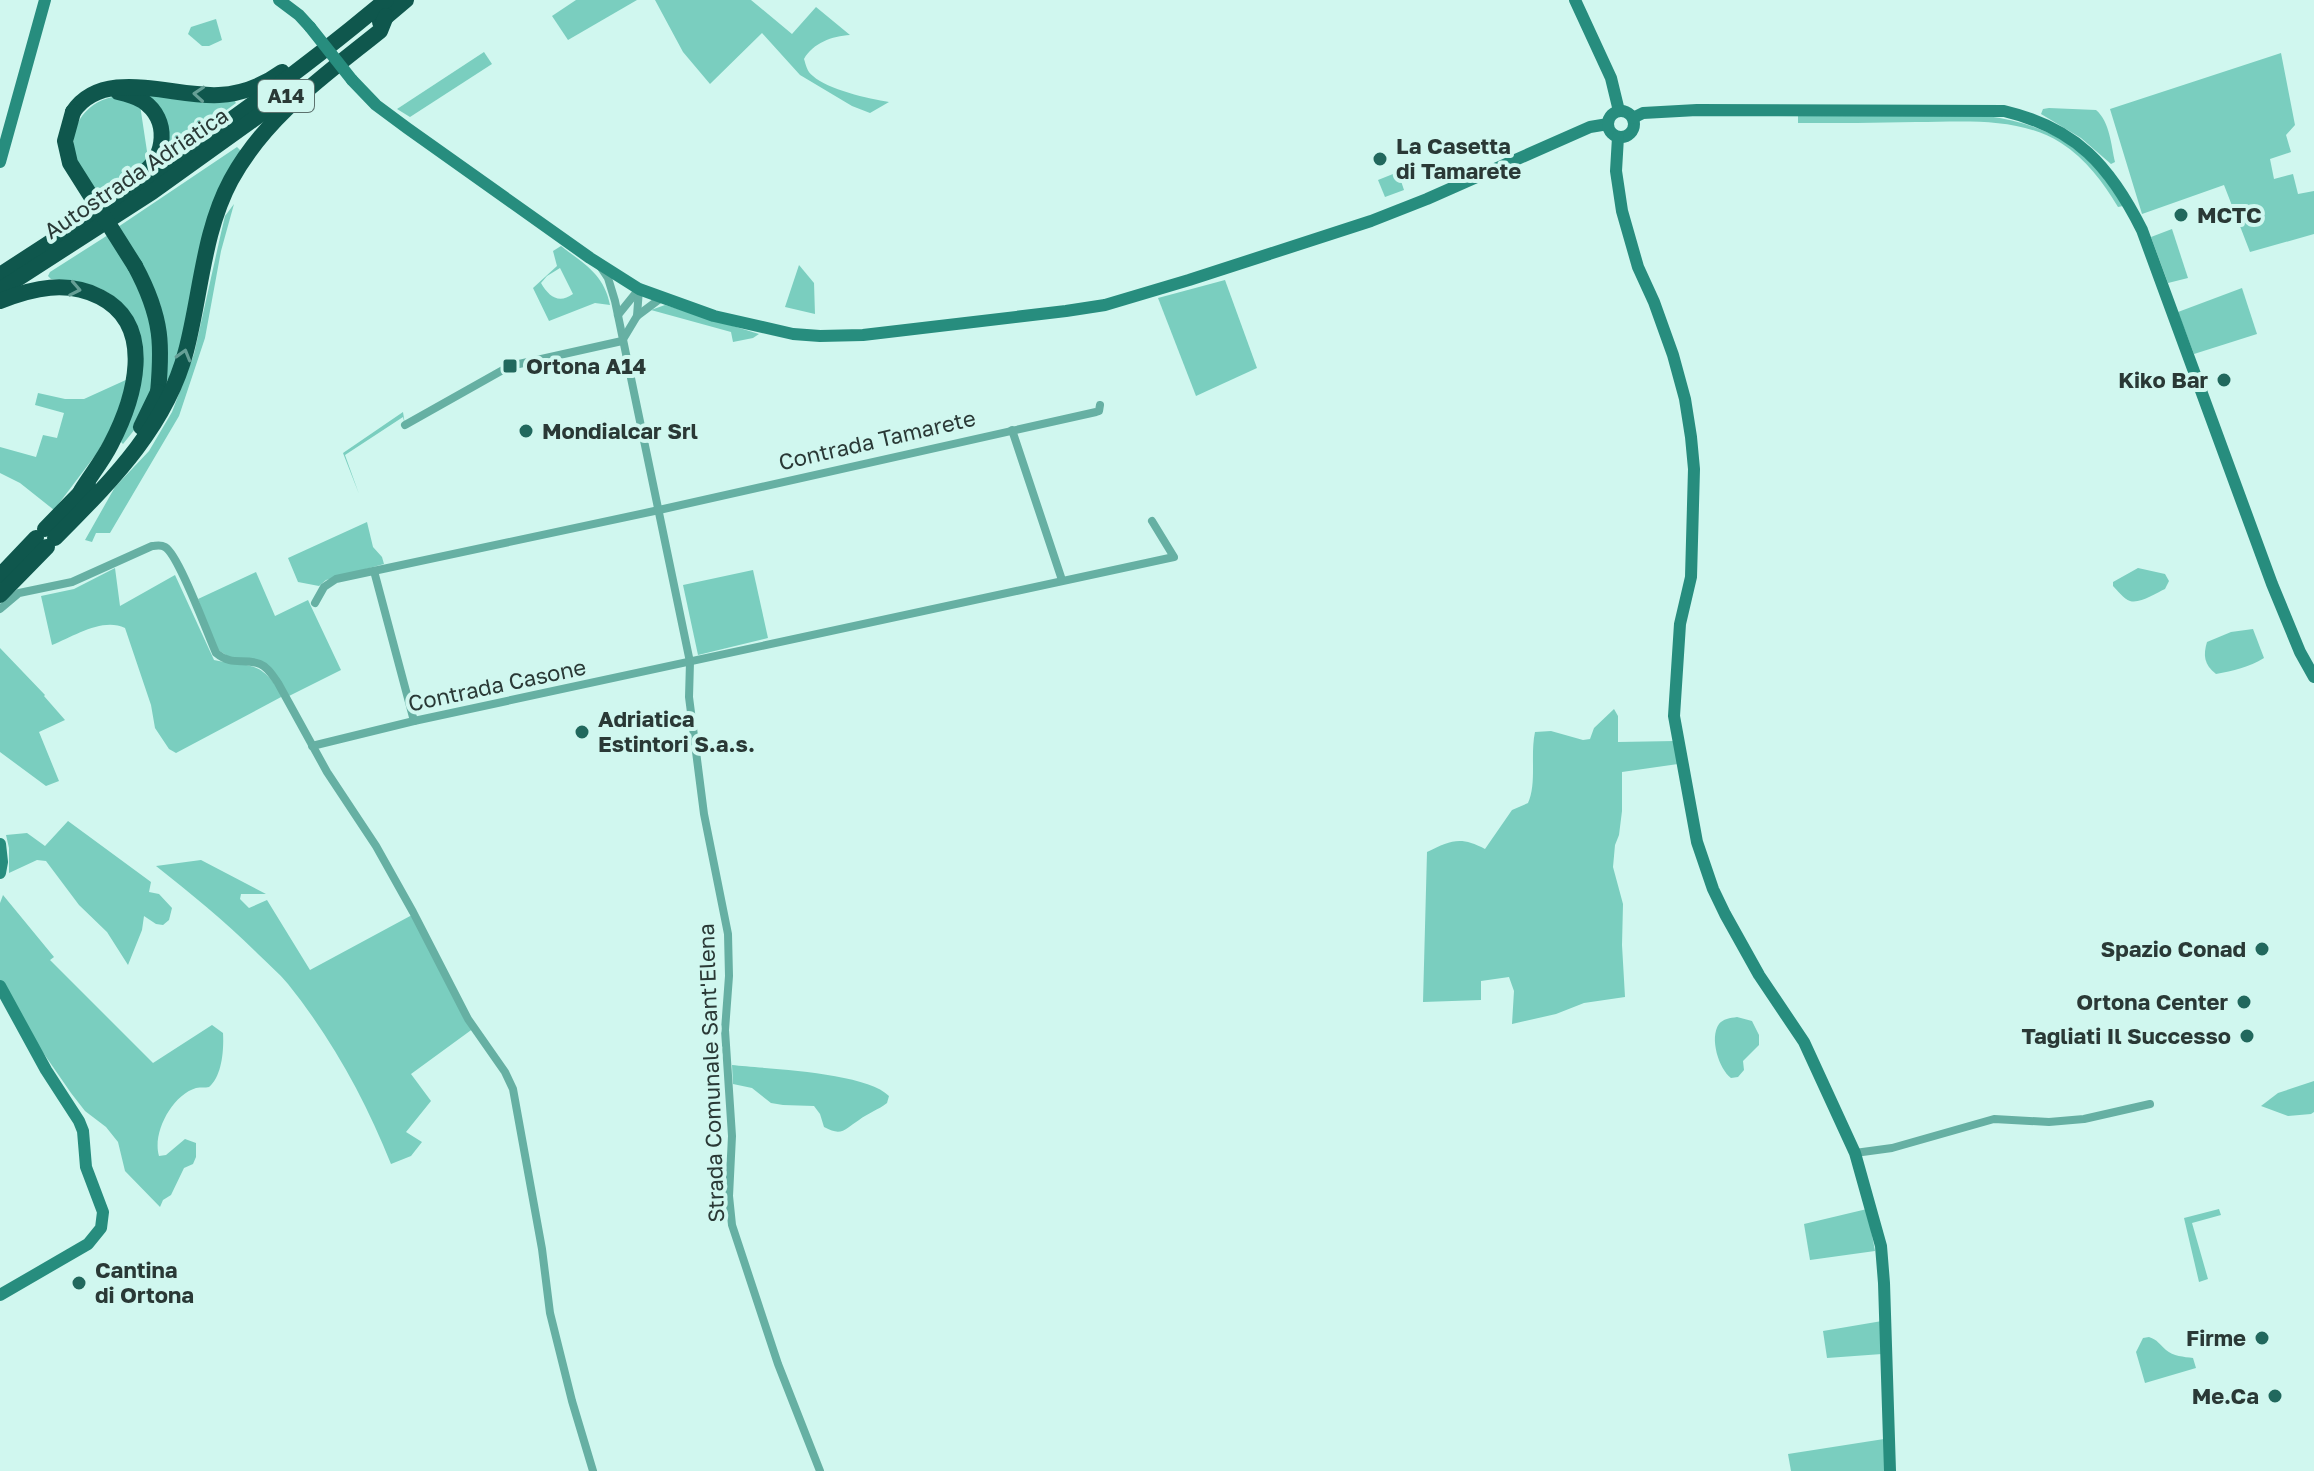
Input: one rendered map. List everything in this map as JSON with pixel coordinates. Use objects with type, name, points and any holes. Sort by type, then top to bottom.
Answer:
[{"type":"highway","name":"Autostrada Adriatica","points":[[0,275],[132,190],[386,8],[406,0]]},
{"type":"highway","name":"Autostrada Adriatica","points":[[0,290],[210,152],[288,94],[386,8]]},
{"type":"highway","points":[[0,576],[105,487],[134,453],[165,405],[183,361],[213,226],[222,198],[236,172],[270,124],[296,98],[380,31],[386,8]]},
{"type":"highway","points":[[152,426],[161,353],[159,325],[154,306],[135,266],[70,163],[65,141],[73,112],[85,99],[124,85],[209,95],[234,93],[264,83],[308,54],[322,52]]},
{"type":"highway","points":[[109,89],[147,104],[161,130],[158,157],[135,179],[132,190]]},
{"type":"highway","points":[[0,301],[44,287],[81,289],[98,296],[114,306],[127,322],[136,359],[126,408],[110,447],[81,491],[0,595]]},
{"type":"highway","points":[[81,491],[126,448],[141,427],[158,392]]},
{"type":"main road","points":[[0,162],[45,0]]},
{"type":"main road","points":[[279,0],[310,27],[369,100],[598,263],[639,289],[661,298],[714,316],[793,334],[863,335],[1105,305],[1371,221],[1590,127],[1608,124]]},
{"type":"main road","points":[[1575,0],[1611,78],[1619,111]]},
{"type":"main road","points":[[1633,118],[1643,113],[1697,110],[2004,111],[2039,122],[2089,152],[2125,196],[2142,230],[2272,584],[2300,652],[2314,677]]},
{"type":"main road","points":[[1619,111],[1628,112],[1633,118],[1634,127],[1630,134],[1618,137],[1611,132],[1608,124],[1611,115],[1619,111]]},
{"type":"main road","points":[[1618,137],[1616,171],[1622,211],[1638,267],[1673,355],[1691,437],[1694,469],[1691,577],[1680,624],[1674,716],[1697,842],[1725,914],[1759,975],[1804,1042],[1855,1153],[1881,1246],[1890,1471]]},
{"type":"main road","points":[[0,844],[0,873]]},
{"type":"main road","points":[[0,986],[46,1070],[79,1121],[83,1131],[86,1167],[103,1212],[101,1228],[88,1244],[0,1295]]},
{"type":"street","name":"Strada Comunale Sant'Elena","points":[[598,263],[608,278],[618,315],[690,662],[689,697],[704,814],[728,934],[725,1030],[732,1136],[729,1196],[732,1225],[778,1364],[820,1471]]},
{"type":"street","points":[[637,316],[639,289]]},
{"type":"street","points":[[618,315],[639,289]]},
{"type":"street","points":[[405,425],[510,366],[622,341],[637,316],[661,298]]},
{"type":"street","name":"Contrada Tamarete","points":[[315,603],[324,587],[336,579],[1096,412],[1100,405]]},
{"type":"street","points":[[1012,430],[1062,580]]},
{"type":"street","name":"Contrada Casone","points":[[312,746],[414,721],[1174,557],[1152,521]]},
{"type":"street","points":[[0,609],[19,593],[72,582],[152,546],[166,547],[192,594],[216,653],[223,659],[260,664],[270,671],[343,798],[376,846],[468,1019],[505,1072],[513,1089],[542,1249],[550,1313],[593,1471]]},
{"type":"street","points":[[374,571],[414,721]]},
{"type":"street","points":[[1855,1153],[1892,1148],[1994,1119],[2049,1122],[2084,1119],[2150,1104]]},
{"type":"green space","points":[[576,0],[637,0],[568,40],[552,16]]},
{"type":"green space","points":[[655,0],[751,0],[792,34],[816,7],[850,35],[830,39],[812,49],[804,59],[809,72],[819,81],[838,89],[889,102],[870,113],[852,106],[800,75],[762,33],[710,84],[683,52]]},
{"type":"green space","points":[[216,19],[222,40],[202,46],[188,34],[191,27]]},
{"type":"green space","points":[[484,52],[492,64],[410,117],[397,109]]},
{"type":"green space","points":[[2281,53],[2295,125],[2286,135],[2291,152],[2270,159],[2274,179],[2293,174],[2298,194],[2314,191],[2314,234],[2250,252],[2224,185],[2142,214],[2110,109]]},
{"type":"green space","points":[[147,95],[234,100],[236,103],[167,154]]},
{"type":"green space","points":[[112,97],[140,105],[148,158],[142,169],[100,198],[79,165],[73,139],[85,112]]},
{"type":"green space","points":[[2043,109],[2096,110],[2107,127],[2115,162],[2111,164],[2081,138],[2041,114]]},
{"type":"green space","points":[[1798,116],[1987,116],[2010,120],[2067,143],[2097,170],[2123,206],[2118,207],[2093,172],[2070,149],[2027,128],[1990,122],[1798,123]]},
{"type":"green space","points":[[237,147],[241,151],[171,382],[167,380],[167,339],[160,304],[118,227]]},
{"type":"green space","points":[[1398,172],[1404,190],[1385,197],[1378,180]]},
{"type":"green space","points":[[234,204],[221,251],[205,338],[179,416],[110,533],[96,533],[92,542],[85,540],[115,487],[149,451],[172,412],[194,354],[225,216]]},
{"type":"green space","points":[[2172,229],[2188,278],[2168,283],[2151,237]]},
{"type":"green space","points":[[108,235],[140,286],[154,332],[152,389],[139,424],[123,444],[121,442],[138,385],[119,301],[96,287],[48,276]]},
{"type":"green space","points":[[561,246],[592,271],[603,285],[610,305],[595,303],[549,321],[533,288],[557,266],[553,251]],"holes":[[[560,268],[573,294],[555,298],[541,283]]]},
{"type":"green space","points":[[799,265],[814,283],[815,314],[785,307]]},
{"type":"green space","points":[[1225,280],[1257,368],[1196,396],[1158,298]]},
{"type":"green space","points":[[2242,288],[2257,334],[2194,354],[2178,312]]},
{"type":"green space","points":[[665,305],[759,334],[733,342],[731,332],[651,310]]},
{"type":"green space","points":[[128,379],[114,423],[97,453],[54,510],[20,483],[0,473],[0,447],[36,457],[43,435],[57,438],[64,413],[35,405],[38,393],[65,399],[84,399]]},
{"type":"green space","points":[[403,412],[405,425],[403,417],[345,455],[359,494],[343,453]]},
{"type":"green space","points":[[367,522],[373,547],[384,564],[326,580],[319,586],[298,582],[288,558]]},
{"type":"green space","points":[[115,568],[120,606],[175,575],[214,660],[261,670],[283,696],[176,753],[169,749],[155,728],[151,705],[125,628],[98,626],[52,645],[41,596],[74,589]]},
{"type":"green space","points":[[2138,568],[2165,574],[2169,581],[2165,589],[2138,601],[2125,598],[2113,582]]},
{"type":"green space","points":[[753,570],[768,638],[698,655],[683,585]]},
{"type":"green space","points":[[256,572],[275,616],[308,600],[341,670],[289,696],[268,667],[234,660],[215,648],[198,599]]},
{"type":"green space","points":[[2253,629],[2264,658],[2229,672],[2216,674],[2212,671],[2206,660],[2207,642],[2231,632]]},
{"type":"green space","points":[[0,648],[65,720],[39,732],[59,781],[46,786],[0,752]]},
{"type":"green space","points":[[1614,709],[1618,716],[1618,742],[1675,741],[1678,764],[1622,772],[1622,811],[1613,867],[1623,904],[1625,997],[1584,1003],[1556,1014],[1512,1024],[1514,991],[1509,977],[1481,981],[1481,1000],[1423,1002],[1427,852],[1456,841],[1469,842],[1485,849],[1512,810],[1528,803],[1532,787],[1535,732],[1551,731],[1590,739],[1594,728]]},
{"type":"green space","points":[[68,821],[151,882],[149,892],[159,894],[172,908],[169,920],[163,925],[144,916],[142,930],[128,965],[107,932],[79,905],[46,861],[37,860],[9,873],[6,835],[27,833],[45,846]]},
{"type":"green space","points":[[201,860],[266,894],[241,894],[240,899],[249,908],[267,900],[310,970],[412,915],[474,1028],[411,1074],[431,1101],[406,1132],[422,1142],[411,1156],[391,1164],[346,1070],[285,980],[221,919],[156,866]]},
{"type":"green space","points":[[3,895],[54,957],[50,960],[153,1063],[212,1025],[223,1033],[221,1062],[213,1082],[209,1087],[196,1088],[179,1098],[161,1126],[159,1156],[166,1155],[185,1139],[196,1143],[196,1157],[193,1164],[184,1168],[171,1195],[163,1200],[160,1207],[125,1171],[118,1142],[71,1093],[0,981],[0,903]]},
{"type":"green space","points":[[1737,1017],[1752,1021],[1759,1035],[1759,1045],[1743,1061],[1744,1070],[1738,1077],[1731,1078],[1719,1061],[1715,1037],[1721,1022]]},
{"type":"green space","points":[[732,1065],[838,1077],[877,1088],[889,1096],[887,1103],[839,1132],[824,1127],[814,1106],[771,1103],[752,1088],[733,1084]]},
{"type":"green space","points":[[2314,1081],[2314,1112],[2311,1114],[2288,1116],[2261,1106],[2278,1093]]},
{"type":"green space","points":[[1867,1209],[1875,1251],[1810,1260],[1804,1224]]},
{"type":"green space","points":[[2219,1209],[2221,1215],[2192,1223],[2208,1279],[2199,1282],[2184,1218]]},
{"type":"green space","points":[[1882,1321],[1882,1354],[1827,1358],[1823,1331]]},
{"type":"green space","points":[[2149,1337],[2172,1354],[2193,1358],[2196,1368],[2145,1383],[2136,1352],[2143,1338]]},
{"type":"green space","points":[[1884,1439],[1886,1471],[1791,1471],[1788,1454]]},
{"type":"place","name":"La Casetta di Tamarete","points":[[1380,159]]},
{"type":"place","name":"MCTC","points":[[2181,215]]},
{"type":"place","name":"Ortona A14","points":[[510,366]]},
{"type":"place","name":"Kiko Bar","points":[[2224,380]]},
{"type":"place","name":"Mondialcar Srl","points":[[526,431]]},
{"type":"place","name":"Adriatica Estintori S.a.s.","points":[[582,732]]},
{"type":"place","name":"Spazio Conad","points":[[2262,949]]},
{"type":"place","name":"Ortona Center","points":[[2244,1002]]},
{"type":"place","name":"Tagliati Il Successo","points":[[2247,1036]]},
{"type":"place","name":"Cantina di Ortona","points":[[79,1283]]},
{"type":"place","name":"Firme","points":[[2262,1338]]},
{"type":"place","name":"Me.Ca","points":[[2275,1396]]}]
